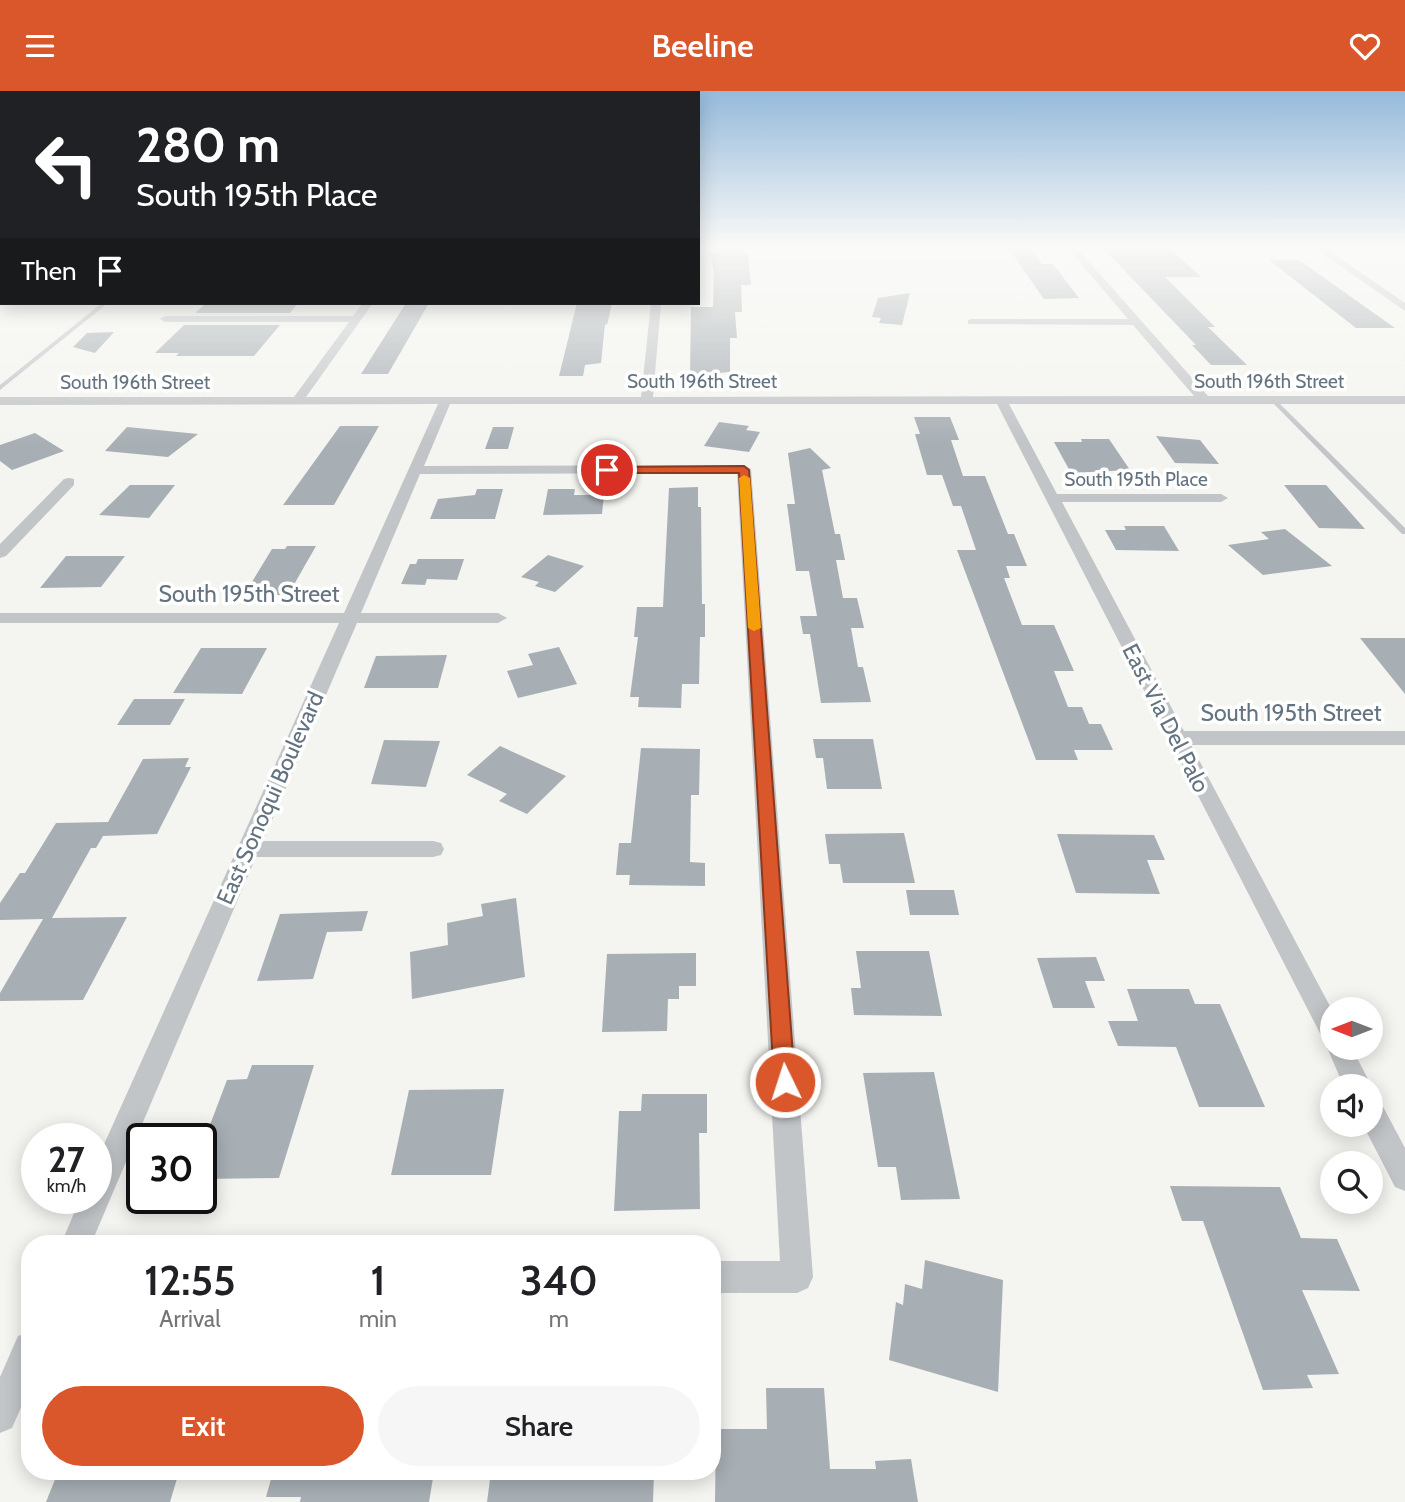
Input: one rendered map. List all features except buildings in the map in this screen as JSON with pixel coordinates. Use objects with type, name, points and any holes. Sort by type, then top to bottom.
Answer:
[{"type":"street","points":[[298,400],[360,312]]},
{"type":"street","points":[[647,400],[655,312]]},
{"type":"street","points":[[1128,312],[1204,400]]},
{"type":"street","points":[[165,319],[354,319]]},
{"type":"street","points":[[972,322],[1137,322]]},
{"type":"street","name":"East Sonoqui Boulevard","points":[[112,1161],[446,400]]},
{"type":"street","name":"East Via Del Palo","points":[[1000,400],[1320,1013]]},
{"type":"street","name":"South 196th Street","points":[[0,401],[1405,400]]},
{"type":"street","points":[[415,470],[744,470],[797,1277],[721,1277]]},
{"type":"street","points":[[0,553],[69,482]]},
{"type":"street","name":"South 195th Place","points":[[1052,498],[1221,498]]},
{"type":"street","name":"South 195th Street","points":[[0,618],[498,618]]},
{"type":"street","name":"South 195th Street","points":[[1176,738],[1405,737]]},
{"type":"street","points":[[247,849],[433,849]]},
{"type":"street","points":[[1383,1127],[1396,1144],[1405,1177]]},
{"type":"street","name":"East Sonoqui Boulevard","points":[[80,1235],[89,1214]]},
{"type":"street","points":[[0,1416],[21,1369]]},
{"type":"lane","points":[[0,388],[94,312]]},
{"type":"lane","points":[[1273,400],[1405,532]]},
{"type":"slow traffic","points":[[744,478],[754,628]]},
{"type":"route","points":[[607,470],[744,470],[785,1082]]}]
